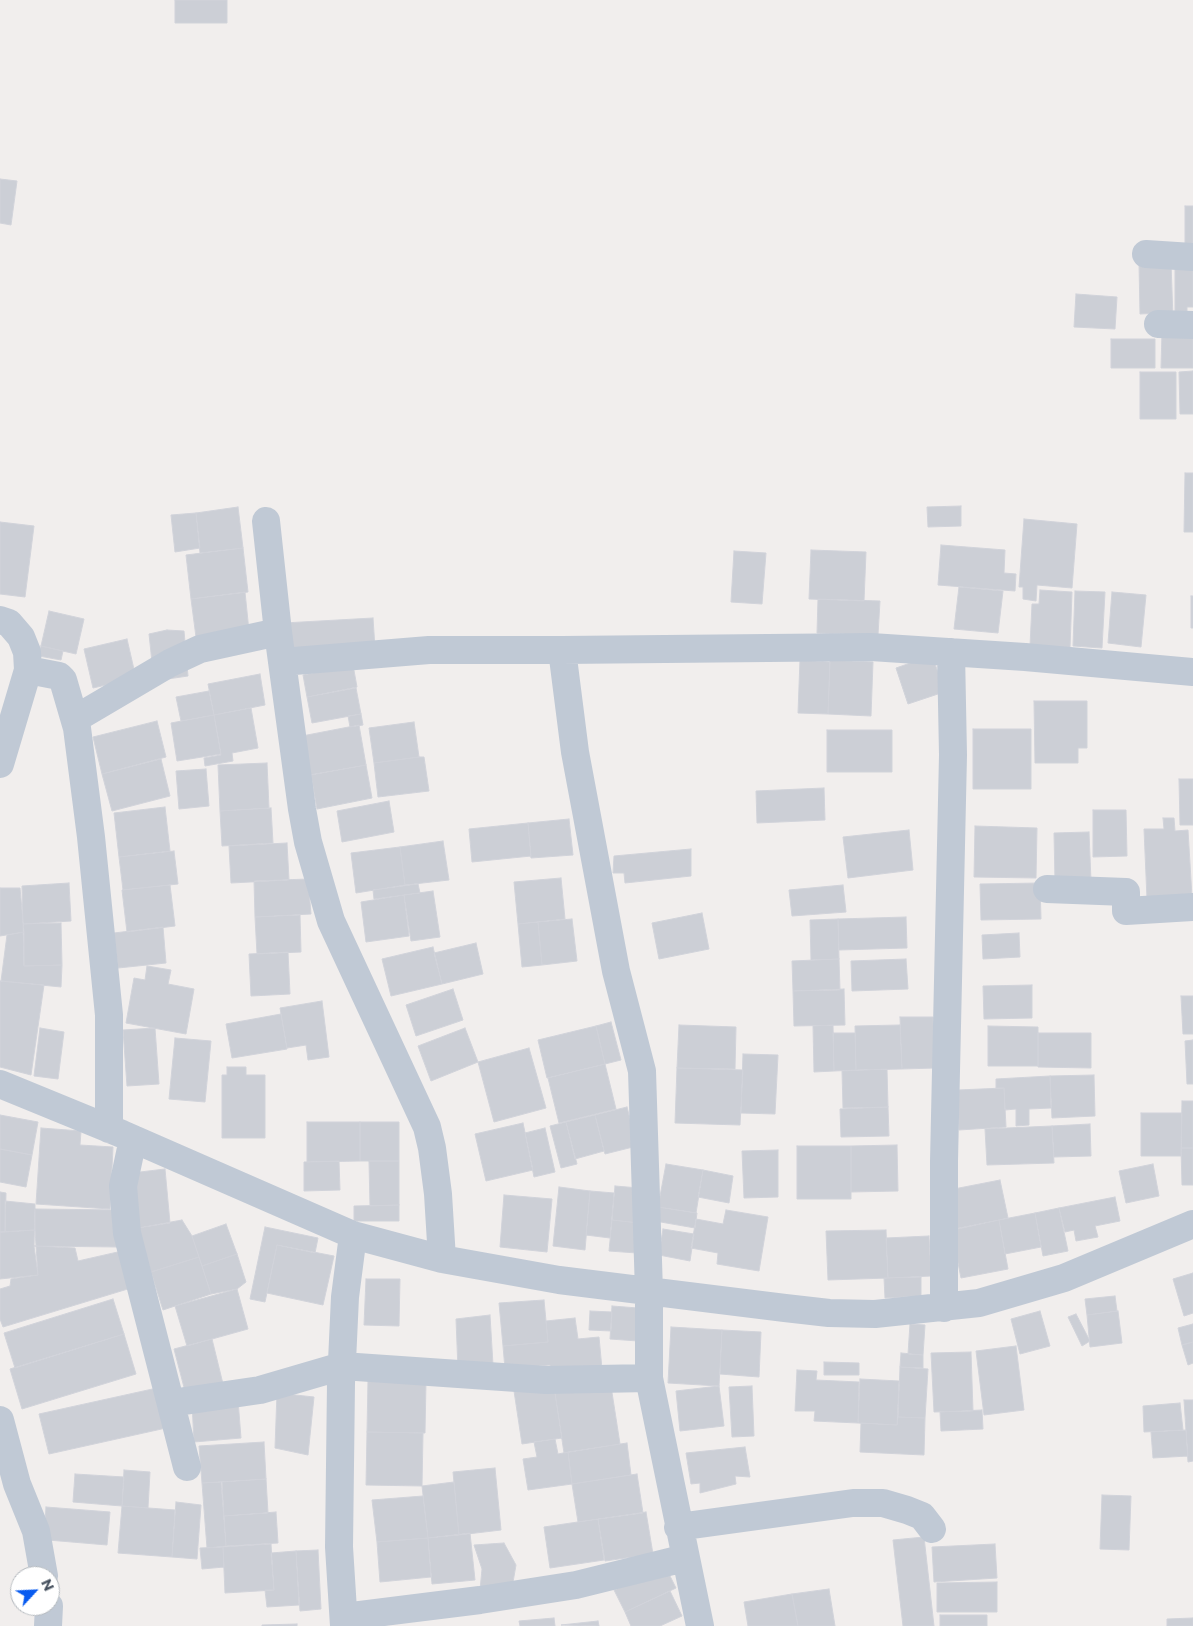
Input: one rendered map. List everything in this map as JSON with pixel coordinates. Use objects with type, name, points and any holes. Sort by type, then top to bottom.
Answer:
[{"type":"street","points":[[1146,254],[1193,257]]},
{"type":"street","points":[[1158,324],[1193,325]]},
{"type":"street","points":[[266,522],[278,632],[302,809],[320,888],[345,953],[427,1127],[432,1148],[438,1194],[442,1259]]},
{"type":"street","points":[[0,620],[9,623],[21,637],[27,652],[28,670],[0,764]]},
{"type":"street","points":[[75,719],[170,663],[200,648],[278,632]]},
{"type":"street","points":[[282,662],[428,650],[871,647],[1193,672]]},
{"type":"street","points":[[562,650],[575,752],[616,972],[642,1072],[649,1292],[649,1378],[678,1527],[700,1626]]},
{"type":"street","points":[[944,1308],[944,1161],[953,756],[951,652]]},
{"type":"street","points":[[28,670],[58,676],[63,680],[75,719],[91,837],[121,1134],[127,1233],[187,1467]]},
{"type":"street","points":[[1047,889],[1126,892],[1126,911],[1193,907]]},
{"type":"street","points":[[0,1084],[121,1134],[353,1235],[442,1259],[558,1280],[649,1292],[829,1313],[875,1314],[944,1308],[979,1302],[1040,1286],[1193,1224]]},
{"type":"street","points":[[353,1235],[345,1298],[342,1366],[339,1547],[344,1622],[576,1585],[685,1558]]},
{"type":"street","points":[[171,1404],[260,1390],[342,1366],[546,1380],[649,1378]]},
{"type":"street","points":[[0,1420],[17,1484],[36,1531],[42,1566]]},
{"type":"street","points":[[678,1527],[853,1503],[883,1503],[922,1516],[932,1529]]},
{"type":"building","points":[[175,0],[227,0],[227,23],[175,23]]},
{"type":"building","points":[[0,179],[17,181],[11,225],[0,223]]},
{"type":"building","points":[[1185,206],[1193,206],[1193,246],[1185,246]]},
{"type":"building","points":[[1175,262],[1193,262],[1193,307],[1187,307],[1187,319],[1175,319]]},
{"type":"building","points":[[1139,263],[1171,263],[1173,318],[1162,313],[1140,314]]},
{"type":"building","points":[[1076,294],[1117,297],[1115,329],[1074,327]]},
{"type":"building","points":[[1162,332],[1193,332],[1193,368],[1161,368]]},
{"type":"building","points":[[1111,339],[1155,339],[1155,368],[1111,368]]},
{"type":"building","points":[[1193,371],[1193,414],[1180,414],[1179,372]]},
{"type":"building","points":[[1140,372],[1176,372],[1176,419],[1140,419]]},
{"type":"building","points":[[1185,473],[1193,473],[1193,532],[1184,532]]},
{"type":"building","points":[[961,506],[961,526],[928,527],[927,507]]},
{"type":"building","points":[[238,507],[243,548],[200,553],[196,513]]},
{"type":"building","points":[[196,513],[200,548],[175,552],[171,515]]},
{"type":"building","points":[[1024,519],[1077,524],[1072,588],[1037,585],[1036,601],[1023,599],[1023,587],[1019,587]]},
{"type":"building","points":[[0,522],[34,526],[25,597],[0,594]]},
{"type":"building","points":[[941,545],[1005,550],[1004,573],[1016,574],[1015,591],[938,585]]},
{"type":"building","points":[[243,548],[248,592],[191,599],[186,555]]},
{"type":"building","points":[[811,550],[866,552],[864,601],[809,599]]},
{"type":"building","points":[[734,551],[766,553],[762,604],[731,602]]},
{"type":"building","points":[[959,587],[1003,591],[998,633],[954,629]]},
{"type":"building","points":[[1040,590],[1072,592],[1070,648],[1030,646],[1032,604],[1039,604]]},
{"type":"building","points":[[1075,591],[1105,592],[1102,648],[1073,646]]},
{"type":"building","points":[[245,592],[249,631],[196,637],[191,599]]},
{"type":"building","points":[[1112,592],[1146,595],[1141,647],[1108,643]]},
{"type":"building","points":[[1191,596],[1193,596],[1193,628],[1191,628]]},
{"type":"building","points":[[818,599],[880,601],[878,635],[817,633]]},
{"type":"building","points":[[49,611],[84,619],[76,654],[41,646]]},
{"type":"building","points":[[373,618],[375,648],[289,653],[284,623]]},
{"type":"building","points":[[167,630],[184,631],[188,676],[154,681],[149,634]]},
{"type":"building","points":[[127,639],[136,678],[93,688],[84,649]]},
{"type":"building","points":[[41,646],[63,651],[61,660],[39,656]]},
{"type":"building","points":[[800,660],[830,662],[828,714],[798,713]]},
{"type":"building","points":[[830,660],[873,662],[871,716],[828,714]]},
{"type":"building","points":[[919,660],[934,661],[941,681],[941,693],[908,704],[896,668]]},
{"type":"building","points":[[353,665],[357,687],[307,697],[303,675]]},
{"type":"building","points":[[260,674],[265,705],[214,715],[208,684]]},
{"type":"building","points":[[356,688],[361,714],[312,723],[307,697]]},
{"type":"building","points":[[209,691],[214,715],[181,721],[176,697]]},
{"type":"building","points":[[1034,701],[1087,701],[1087,748],[1078,748],[1078,763],[1035,763]]},
{"type":"building","points":[[251,708],[258,748],[232,753],[233,761],[205,766],[204,758],[221,755],[214,715]]},
{"type":"building","points":[[361,714],[363,725],[350,727],[348,716]]},
{"type":"building","points":[[214,715],[221,754],[177,761],[171,723]]},
{"type":"building","points":[[157,721],[166,757],[102,774],[93,737]]},
{"type":"building","points":[[414,722],[419,757],[374,763],[369,728]]},
{"type":"building","points":[[359,725],[366,765],[309,775],[302,736]]},
{"type":"building","points":[[973,729],[1031,729],[1031,789],[973,789]]},
{"type":"building","points":[[827,730],[892,730],[892,772],[827,772]]},
{"type":"building","points":[[424,757],[429,791],[378,797],[374,763]]},
{"type":"building","points":[[161,759],[170,796],[112,811],[102,774]]},
{"type":"building","points":[[267,763],[269,808],[220,811],[218,765]]},
{"type":"building","points":[[366,765],[372,798],[317,809],[311,775]]},
{"type":"building","points":[[206,769],[209,806],[179,809],[176,771]]},
{"type":"building","points":[[1179,779],[1193,779],[1193,825],[1180,825]]},
{"type":"building","points":[[824,788],[825,820],[757,823],[756,791]]},
{"type":"building","points":[[389,801],[394,832],[342,842],[337,811]]},
{"type":"building","points":[[165,807],[170,851],[119,857],[114,813]]},
{"type":"building","points":[[271,808],[273,843],[222,846],[220,811]]},
{"type":"building","points":[[1093,810],[1126,810],[1127,856],[1093,857]]},
{"type":"building","points":[[1163,818],[1174,818],[1175,831],[1188,830],[1192,897],[1147,899],[1144,829],[1164,829]]},
{"type":"building","points":[[569,819],[573,855],[531,858],[528,823]]},
{"type":"building","points":[[528,823],[531,856],[472,862],[469,829]]},
{"type":"building","points":[[975,826],[1037,828],[1036,878],[974,877]]},
{"type":"building","points":[[909,830],[913,870],[848,878],[843,837]]},
{"type":"building","points":[[1089,832],[1091,881],[1055,882],[1054,833]]},
{"type":"building","points":[[443,841],[449,880],[405,885],[400,847]]},
{"type":"building","points":[[287,843],[289,880],[231,883],[229,846]]},
{"type":"building","points":[[400,847],[405,885],[356,893],[351,853]]},
{"type":"building","points":[[691,849],[691,876],[625,883],[624,873],[613,873],[614,856]]},
{"type":"building","points":[[174,851],[178,884],[123,890],[119,857]]},
{"type":"building","points":[[561,878],[565,919],[518,924],[514,882]]},
{"type":"building","points":[[308,879],[311,914],[255,917],[254,881]]},
{"type":"building","points":[[69,883],[71,921],[23,924],[22,886]]},
{"type":"building","points":[[1040,883],[1041,919],[981,920],[980,884]]},
{"type":"building","points":[[418,884],[420,893],[374,899],[373,890]]},
{"type":"building","points":[[170,885],[175,926],[127,932],[122,890]]},
{"type":"building","points":[[843,885],[846,912],[792,916],[789,890]]},
{"type":"building","points":[[0,888],[20,888],[24,932],[0,936]]},
{"type":"building","points":[[433,891],[440,937],[411,941],[404,895]]},
{"type":"building","points":[[404,895],[409,936],[366,942],[361,902]]},
{"type":"building","points":[[702,913],[709,949],[659,959],[652,923]]},
{"type":"building","points":[[300,915],[301,952],[257,954],[255,917]]},
{"type":"building","points":[[906,917],[907,948],[839,950],[838,919]]},
{"type":"building","points":[[572,919],[577,961],[542,965],[538,922]]},
{"type":"building","points":[[838,919],[839,959],[811,960],[810,920]]},
{"type":"building","points":[[538,922],[542,965],[522,967],[518,924]]},
{"type":"building","points":[[61,923],[62,965],[24,966],[23,924]]},
{"type":"building","points":[[163,927],[166,963],[118,968],[114,933]]},
{"type":"building","points":[[24,932],[24,966],[62,965],[61,987],[1,981],[7,935]]},
{"type":"building","points":[[1019,933],[1020,957],[983,959],[982,935]]},
{"type":"building","points":[[476,943],[483,974],[442,984],[434,953]]},
{"type":"building","points":[[433,947],[442,984],[391,996],[382,959]]},
{"type":"building","points":[[288,952],[290,994],[251,996],[249,954]]},
{"type":"building","points":[[839,959],[840,990],[793,991],[792,961]]},
{"type":"building","points":[[906,959],[908,989],[852,991],[851,961]]},
{"type":"building","points":[[147,966],[171,970],[168,984],[194,989],[186,1034],[126,1023],[134,978],[145,980]]},
{"type":"building","points":[[0,981],[44,985],[31,1075],[0,1067]]},
{"type":"building","points":[[1032,985],[1032,1018],[984,1019],[983,986]]},
{"type":"building","points":[[453,989],[463,1020],[416,1036],[406,1005]]},
{"type":"building","points":[[844,989],[845,1025],[794,1026],[793,991]]},
{"type":"building","points":[[1181,996],[1193,996],[1193,1034],[1183,1034]]},
{"type":"building","points":[[322,1001],[329,1057],[308,1060],[306,1045],[287,1048],[280,1008]]},
{"type":"building","points":[[281,1014],[287,1049],[232,1058],[226,1024]]},
{"type":"building","points":[[900,1017],[933,1017],[935,1068],[902,1069]]},
{"type":"building","points":[[611,1022],[621,1060],[605,1064],[596,1026]]},
{"type":"building","points":[[679,1025],[736,1027],[735,1069],[677,1068]]},
{"type":"building","points":[[833,1025],[834,1071],[814,1072],[813,1026]]},
{"type":"building","points":[[900,1025],[902,1069],[856,1070],[855,1026]]},
{"type":"building","points":[[596,1026],[605,1064],[547,1078],[538,1040]]},
{"type":"building","points":[[988,1026],[1038,1027],[1038,1066],[988,1066]]},
{"type":"building","points":[[40,1028],[64,1032],[58,1079],[34,1076]]},
{"type":"building","points":[[155,1028],[159,1084],[127,1086],[123,1030]]},
{"type":"building","points":[[465,1028],[478,1062],[431,1081],[418,1046]]},
{"type":"building","points":[[833,1033],[855,1033],[856,1070],[834,1071]]},
{"type":"building","points":[[1038,1033],[1091,1033],[1091,1068],[1038,1067]]},
{"type":"building","points":[[175,1038],[211,1041],[205,1102],[169,1099]]},
{"type":"building","points":[[1193,1040],[1193,1084],[1187,1084],[1185,1041]]},
{"type":"building","points":[[529,1048],[546,1108],[494,1122],[478,1062]]},
{"type":"building","points":[[743,1054],[778,1055],[775,1114],[741,1113]]},
{"type":"building","points":[[605,1064],[616,1109],[559,1123],[548,1078]]},
{"type":"building","points":[[227,1067],[246,1067],[246,1075],[265,1075],[265,1138],[222,1138],[222,1075],[227,1075]]},
{"type":"building","points":[[677,1068],[743,1070],[740,1125],[675,1123]]},
{"type":"building","points":[[887,1069],[888,1107],[843,1108],[842,1071]]},
{"type":"building","points":[[1094,1075],[1095,1116],[1052,1118],[1050,1076]]},
{"type":"building","points":[[1050,1076],[1051,1108],[1029,1109],[1029,1125],[1016,1126],[1016,1109],[1005,1110],[1004,1088],[996,1088],[996,1079]]},
{"type":"building","points":[[1004,1088],[1006,1127],[959,1130],[958,1090]]},
{"type":"building","points":[[1182,1101],[1193,1101],[1193,1148],[1181,1148]]},
{"type":"building","points":[[627,1107],[637,1146],[605,1154],[595,1115]]},
{"type":"building","points":[[888,1107],[889,1136],[841,1137],[840,1109]]},
{"type":"building","points":[[1141,1113],[1182,1113],[1181,1156],[1141,1156]]},
{"type":"building","points":[[0,1115],[38,1122],[32,1155],[0,1149]]},
{"type":"building","points":[[595,1115],[604,1151],[575,1159],[566,1122]]},
{"type":"building","points":[[307,1122],[360,1122],[360,1161],[307,1162]]},
{"type":"building","points":[[360,1122],[399,1122],[399,1161],[360,1161]]},
{"type":"building","points":[[566,1122],[577,1164],[561,1168],[550,1126]]},
{"type":"building","points":[[523,1123],[533,1170],[486,1181],[475,1134]]},
{"type":"building","points":[[1090,1124],[1091,1156],[1054,1157],[1052,1126]]},
{"type":"building","points":[[1052,1126],[1054,1163],[987,1165],[985,1129]]},
{"type":"building","points":[[41,1128],[81,1131],[80,1145],[113,1147],[110,1209],[36,1204]]},
{"type":"building","points":[[545,1128],[555,1172],[534,1177],[525,1133]]},
{"type":"building","points":[[897,1145],[898,1191],[851,1192],[851,1146]]},
{"type":"building","points":[[797,1146],[851,1146],[851,1199],[797,1199]]},
{"type":"building","points":[[1181,1148],[1193,1148],[1193,1185],[1182,1185]]},
{"type":"building","points":[[0,1149],[32,1155],[26,1187],[0,1182]]},
{"type":"building","points":[[778,1150],[778,1197],[744,1198],[742,1151]]},
{"type":"building","points":[[339,1161],[340,1190],[304,1191],[304,1162]]},
{"type":"building","points":[[369,1161],[399,1161],[399,1205],[370,1206]]},
{"type":"building","points":[[666,1164],[703,1170],[696,1213],[658,1207]]},
{"type":"building","points":[[1153,1164],[1159,1196],[1126,1203],[1119,1171]]},
{"type":"building","points":[[165,1169],[170,1223],[138,1228],[132,1173]]},
{"type":"building","points":[[703,1170],[733,1176],[729,1203],[698,1197]]},
{"type":"building","points":[[1000,1180],[1008,1218],[958,1229],[954,1208],[954,1189]]},
{"type":"building","points":[[615,1186],[639,1188],[639,1223],[612,1220]]},
{"type":"building","points":[[559,1187],[590,1191],[585,1250],[553,1246]]},
{"type":"building","points":[[590,1191],[614,1193],[610,1238],[586,1235]]},
{"type":"building","points":[[0,1192],[6,1193],[5,1232],[0,1232]]},
{"type":"building","points":[[504,1195],[552,1199],[547,1252],[500,1247]]},
{"type":"building","points":[[1115,1197],[1120,1221],[1095,1226],[1098,1237],[1076,1241],[1074,1230],[1065,1232],[1059,1208]]},
{"type":"building","points":[[5,1201],[35,1204],[35,1230],[5,1232]]},
{"type":"building","points":[[399,1205],[399,1221],[354,1221],[354,1206]]},
{"type":"building","points":[[658,1207],[697,1213],[695,1228],[655,1221]]},
{"type":"building","points":[[1059,1208],[1068,1251],[1043,1256],[1035,1213]]},
{"type":"building","points":[[35,1209],[118,1210],[118,1247],[34,1246]]},
{"type":"building","points":[[726,1210],[768,1217],[759,1271],[717,1264],[718,1253],[691,1248],[696,1219],[723,1224]]},
{"type":"building","points":[[1035,1213],[1041,1247],[1005,1254],[999,1220]]},
{"type":"building","points":[[182,1220],[192,1236],[199,1257],[151,1272],[138,1228]]},
{"type":"building","points":[[612,1220],[639,1223],[637,1253],[609,1251]]},
{"type":"building","points":[[999,1220],[1008,1269],[961,1278],[954,1243],[954,1229]]},
{"type":"building","points":[[226,1224],[237,1254],[202,1266],[192,1236]]},
{"type":"building","points":[[265,1227],[318,1238],[315,1253],[277,1245],[265,1302],[250,1299]]},
{"type":"building","points":[[663,1229],[694,1234],[690,1261],[659,1255]]},
{"type":"building","points":[[35,1230],[38,1275],[0,1279],[0,1232]]},
{"type":"building","points":[[886,1230],[888,1278],[828,1280],[826,1231]]},
{"type":"building","points":[[929,1236],[931,1276],[888,1278],[886,1238]]},
{"type":"building","points":[[277,1245],[334,1256],[323,1305],[267,1293]]},
{"type":"building","points":[[34,1246],[75,1248],[78,1261],[122,1251],[131,1288],[3,1327],[0,1319],[0,1289],[10,1286],[11,1279],[38,1275]]},
{"type":"building","points":[[237,1254],[246,1282],[237,1289],[211,1294],[202,1266]]},
{"type":"building","points":[[199,1257],[211,1294],[163,1310],[151,1272]]},
{"type":"building","points":[[1193,1273],[1193,1313],[1184,1316],[1173,1279]]},
{"type":"building","points":[[921,1277],[921,1296],[885,1298],[884,1278]]},
{"type":"building","points":[[366,1279],[400,1279],[399,1326],[364,1325]]},
{"type":"building","points":[[237,1289],[248,1329],[187,1346],[175,1306]]},
{"type":"building","points":[[1115,1296],[1117,1311],[1087,1315],[1085,1299]]},
{"type":"building","points":[[113,1299],[124,1334],[15,1368],[4,1333]]},
{"type":"building","points":[[544,1300],[548,1342],[503,1346],[499,1303]]},
{"type":"building","points":[[612,1306],[638,1308],[638,1341],[610,1339]]},
{"type":"building","points":[[590,1311],[612,1312],[611,1331],[589,1330]]},
{"type":"building","points":[[1040,1311],[1050,1346],[1020,1354],[1011,1319]]},
{"type":"building","points":[[1118,1311],[1122,1343],[1090,1347],[1087,1315]]},
{"type":"building","points":[[1076,1314],[1090,1341],[1082,1346],[1068,1317]]},
{"type":"building","points":[[490,1315],[493,1365],[458,1370],[456,1319]]},
{"type":"building","points":[[575,1318],[578,1339],[599,1337],[602,1369],[551,1373],[550,1365],[505,1369],[503,1346],[548,1342],[546,1321]]},
{"type":"building","points":[[910,1324],[925,1325],[923,1355],[908,1354]]},
{"type":"building","points":[[1193,1324],[1193,1342],[1182,1345],[1178,1328]]},
{"type":"building","points":[[671,1327],[722,1330],[719,1386],[668,1383]]},
{"type":"building","points":[[722,1330],[761,1332],[759,1377],[720,1374]]},
{"type":"building","points":[[124,1334],[136,1374],[22,1409],[10,1369]]},
{"type":"building","points":[[212,1339],[224,1388],[186,1395],[174,1349]]},
{"type":"building","points":[[1193,1342],[1193,1363],[1188,1365],[1182,1345]]},
{"type":"building","points":[[1016,1346],[1024,1410],[984,1415],[976,1351]]},
{"type":"building","points":[[971,1352],[973,1411],[934,1412],[931,1353]]},
{"type":"building","points":[[901,1353],[923,1355],[923,1368],[900,1367]]},
{"type":"building","points":[[824,1362],[859,1363],[859,1375],[824,1375]]},
{"type":"building","points":[[900,1367],[928,1369],[925,1418],[898,1417]]},
{"type":"building","points":[[797,1370],[817,1371],[816,1380],[859,1382],[858,1423],[814,1421],[815,1411],[795,1411]]},
{"type":"building","points":[[860,1379],[899,1381],[897,1425],[858,1423]]},
{"type":"building","points":[[368,1380],[426,1381],[425,1433],[367,1432]]},
{"type":"building","points":[[611,1386],[620,1444],[564,1453],[555,1393]]},
{"type":"building","points":[[719,1386],[724,1426],[680,1431],[676,1391]]},
{"type":"building","points":[[752,1386],[754,1436],[732,1437],[729,1387]]},
{"type":"building","points":[[554,1387],[562,1438],[522,1444],[514,1391]]},
{"type":"building","points":[[157,1388],[166,1428],[49,1454],[39,1414]]},
{"type":"building","points":[[277,1393],[314,1397],[308,1455],[275,1448]]},
{"type":"building","points":[[238,1400],[241,1438],[194,1442],[192,1403]]},
{"type":"building","points":[[1184,1400],[1193,1400],[1193,1461],[1188,1462]]},
{"type":"building","points":[[1180,1403],[1183,1430],[1144,1432],[1143,1406]]},
{"type":"building","points":[[982,1410],[983,1429],[941,1431],[940,1412]]},
{"type":"building","points":[[898,1417],[925,1418],[924,1455],[860,1452],[861,1423],[897,1425]]},
{"type":"building","points":[[1186,1430],[1188,1456],[1153,1458],[1151,1432]]},
{"type":"building","points":[[367,1432],[423,1433],[422,1486],[366,1485]]},
{"type":"building","points":[[555,1439],[558,1454],[568,1452],[572,1484],[528,1490],[523,1459],[537,1457],[534,1442]]},
{"type":"building","points":[[264,1442],[266,1479],[202,1483],[199,1446]]},
{"type":"building","points":[[627,1443],[631,1475],[572,1484],[568,1452]]},
{"type":"building","points":[[745,1447],[750,1477],[735,1476],[736,1484],[700,1493],[700,1483],[691,1484],[686,1453]]},
{"type":"building","points":[[495,1468],[501,1530],[459,1535],[453,1472]]},
{"type":"building","points":[[124,1470],[150,1472],[148,1508],[122,1506]]},
{"type":"building","points":[[75,1474],[124,1477],[122,1506],[73,1502]]},
{"type":"building","points":[[637,1474],[643,1513],[578,1522],[572,1484]]},
{"type":"building","points":[[266,1479],[268,1513],[224,1516],[222,1482]]},
{"type":"building","points":[[221,1482],[226,1546],[207,1548],[202,1483]]},
{"type":"building","points":[[454,1482],[459,1535],[428,1538],[422,1486]]},
{"type":"building","points":[[1102,1495],[1131,1496],[1129,1550],[1100,1549]]},
{"type":"building","points":[[423,1496],[428,1538],[377,1542],[372,1500]]},
{"type":"building","points":[[176,1502],[201,1505],[197,1559],[172,1557]]},
{"type":"building","points":[[122,1506],[175,1510],[172,1557],[118,1553]]},
{"type":"building","points":[[46,1507],[110,1512],[107,1545],[48,1540],[45,1522]]},
{"type":"building","points":[[276,1512],[278,1543],[226,1546],[224,1516]]},
{"type":"building","points":[[646,1512],[653,1554],[605,1561],[598,1519]]},
{"type":"building","points":[[598,1519],[604,1560],[550,1568],[544,1527]]},
{"type":"building","points":[[470,1533],[475,1580],[432,1584],[428,1538]]},
{"type":"building","points":[[924,1537],[934,1626],[903,1626],[893,1540]]},
{"type":"building","points":[[428,1538],[431,1577],[380,1582],[377,1542]]},
{"type":"building","points":[[504,1543],[516,1565],[512,1588],[480,1590],[482,1569],[474,1545]]},
{"type":"building","points":[[271,1544],[274,1590],[225,1593],[223,1547]]},
{"type":"building","points":[[995,1544],[997,1578],[934,1582],[932,1547]]},
{"type":"building","points":[[223,1547],[224,1567],[202,1569],[200,1548]]},
{"type":"building","points":[[318,1550],[321,1609],[300,1611],[296,1551]]},
{"type":"building","points":[[296,1551],[299,1605],[267,1607],[265,1590],[274,1590],[271,1553]]},
{"type":"building","points":[[667,1570],[676,1588],[625,1612],[614,1590]]},
{"type":"building","points":[[997,1582],[997,1612],[937,1612],[937,1583]]},
{"type":"building","points":[[829,1589],[835,1626],[798,1626],[792,1594]]},
{"type":"building","points":[[670,1591],[682,1616],[660,1626],[631,1626],[625,1612]]},
{"type":"building","points":[[792,1594],[798,1626],[748,1626],[744,1602]]},
{"type":"building","points":[[940,1615],[987,1615],[987,1626],[940,1626]]},
{"type":"building","points":[[554,1618],[555,1626],[520,1626],[519,1621]]},
{"type":"building","points":[[1193,1618],[1193,1626],[1167,1626],[1167,1619]]},
{"type":"building","points":[[598,1621],[599,1626],[561,1625]]},
{"type":"building","points":[[297,1624],[297,1626],[262,1626],[262,1625]]}]
